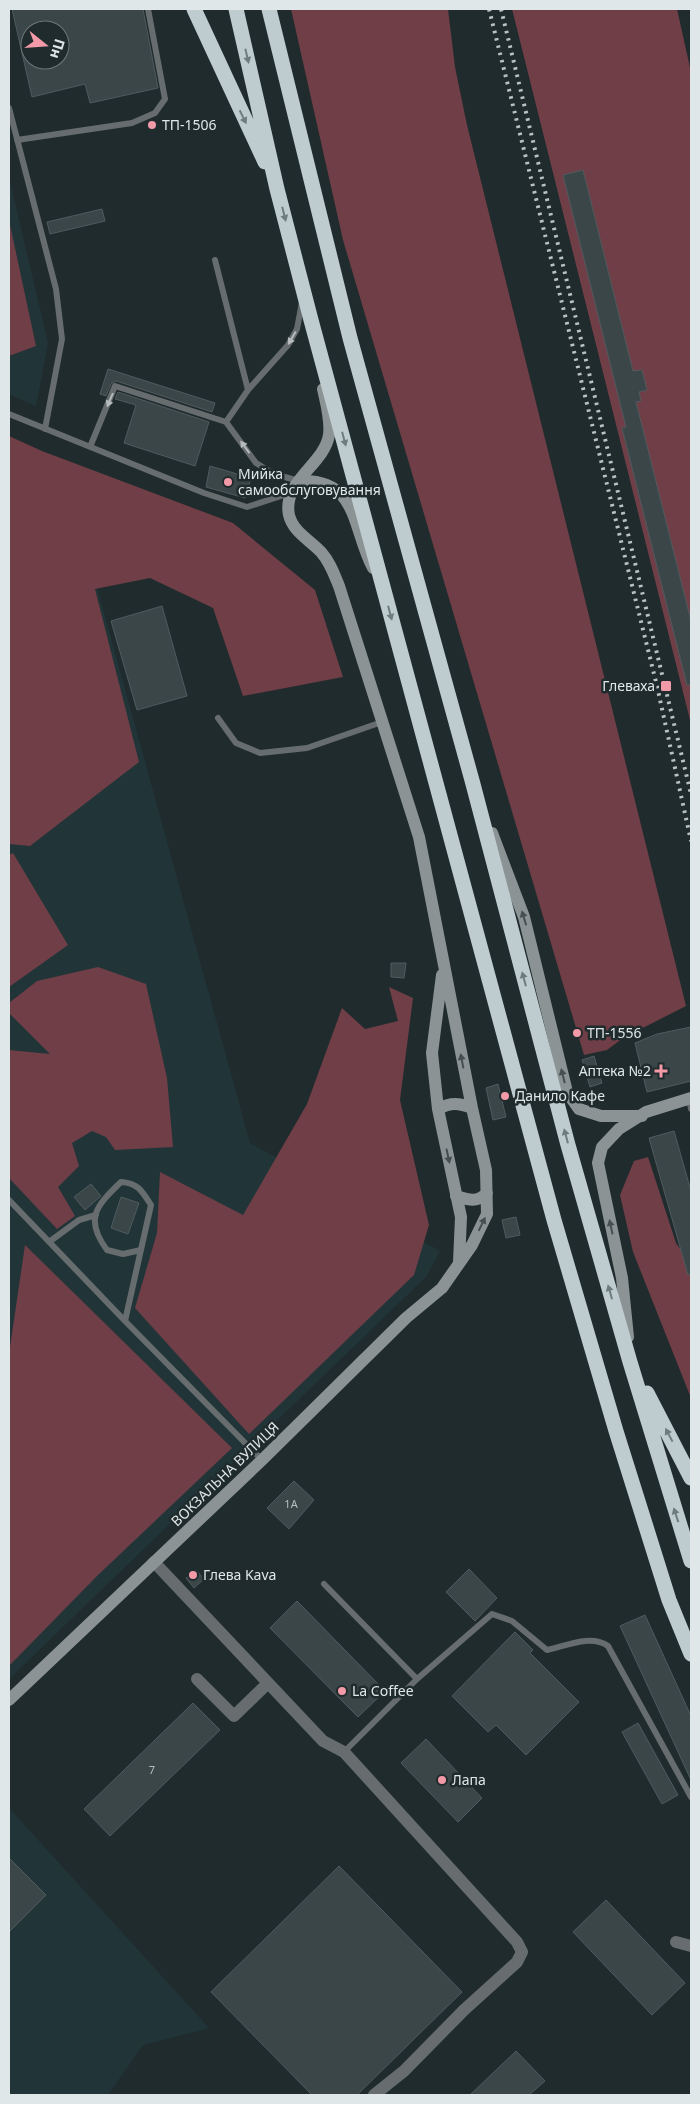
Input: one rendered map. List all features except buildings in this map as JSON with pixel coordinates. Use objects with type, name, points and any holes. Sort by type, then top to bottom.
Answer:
[{"type":"highway","points":[[194,9],[278,189]]},
{"type":"highway","points":[[236,9],[311,320],[554,1220],[616,1431],[676,1619],[691,1654]]},
{"type":"highway","points":[[269,9],[350,338],[473,784],[568,1145],[630,1362],[691,1562]]},
{"type":"highway","points":[[630,1362],[691,1478]]},
{"type":"highway","points":[[676,1619],[691,1626]]},
{"type":"street","points":[[290,493],[322,453],[328,436],[329,421],[311,320]]},
{"type":"street","points":[[299,481],[320,482],[334,487],[344,497],[352,509],[368,557],[382,585]]},
{"type":"street","name":"ВОКЗАЛЬНА ВУЛИЦЯ","points":[[9,1700],[262,1460],[406,1318],[442,1288],[459,1266],[486,1214],[486,1170],[443,965],[419,838],[340,586],[331,566],[295,527],[289,516],[288,504],[290,493]]},
{"type":"street","points":[[473,784],[524,917],[567,1092],[579,1109],[601,1116],[642,1116]]},
{"type":"street","points":[[443,965],[432,1053],[438,1108],[461,1217],[459,1266]]},
{"type":"street","points":[[630,1362],[622,1278],[598,1163],[602,1147],[619,1129],[646,1112],[691,1101]]},
{"type":"street","points":[[438,1108],[449,1103],[462,1104],[472,1108]]},
{"type":"street","points":[[456,1196],[471,1201],[481,1198],[487,1193]]},
{"type":"street","points":[[154,1562],[323,1741],[344,1752],[517,1942],[522,1952],[517,1962],[464,2010],[404,2070],[374,2095]]},
{"type":"street","points":[[197,1679],[234,1716],[268,1682]]},
{"type":"street","points":[[676,1942],[691,1946]]},
{"type":"lane","points":[[17,140],[132,123],[155,114],[165,99],[148,9]]},
{"type":"lane","points":[[9,108],[56,289],[62,339],[45,429]]},
{"type":"lane","points":[[215,260],[248,390]]},
{"type":"lane","points":[[226,422],[248,390],[288,345],[297,329],[304,291]]},
{"type":"lane","points":[[90,447],[115,386],[226,422],[256,463],[274,474],[299,481]]},
{"type":"lane","points":[[9,414],[204,493],[247,507],[290,493]]},
{"type":"lane","points":[[218,718],[236,743],[260,753],[307,748],[382,722]]},
{"type":"lane","points":[[125,1321],[141,1250],[151,1205],[141,1188],[131,1182],[121,1182],[105,1198],[93,1219],[97,1237],[107,1250],[123,1254],[141,1250]]},
{"type":"lane","points":[[9,1200],[262,1460]]},
{"type":"lane","points":[[49,1242],[80,1220],[96,1216]]},
{"type":"lane","points":[[324,1584],[417,1679]]},
{"type":"lane","points":[[344,1752],[417,1679],[492,1614],[512,1621],[547,1650],[589,1641],[601,1642],[608,1646],[691,1797]]},
{"type":"shaded area","points":[[291,9],[448,9],[455,67],[467,125],[686,1006],[623,1038],[607,1050],[584,1055],[343,240]]},
{"type":"shaded area","points":[[512,9],[677,9],[691,72],[691,724]]},
{"type":"shaded area","points":[[9,177],[48,343],[36,406],[9,394]]},
{"type":"shaded area","points":[[9,220],[36,346],[9,356]]},
{"type":"shaded area","points":[[9,436],[42,451],[233,523],[315,590],[343,677],[243,696],[213,608],[150,578],[95,589],[139,762],[30,846],[9,844]]},
{"type":"shaded area","points":[[9,443],[90,562],[250,1143],[440,1251],[427,1276],[9,1679]]},
{"type":"shaded area","points":[[13,853],[68,945],[9,987],[9,855]]},
{"type":"shaded area","points":[[98,967],[146,984],[167,1078],[173,1147],[115,1150],[106,1137],[92,1131],[72,1143],[79,1166],[58,1187],[75,1216],[57,1229],[9,1178],[9,1050],[50,1054],[9,1013],[9,1003],[37,981]]},
{"type":"shaded area","points":[[389,987],[413,998],[400,1100],[429,1225],[414,1275],[249,1434],[135,1308],[157,1233],[160,1172],[243,1215],[307,1104],[342,1008],[365,1029],[398,1021]]},
{"type":"shaded area","points":[[648,1157],[676,1243],[691,1264],[691,1398],[633,1252],[620,1195],[634,1161]]},
{"type":"shaded area","points":[[25,1245],[232,1448],[97,1576],[9,1666],[9,1354]]},
{"type":"shaded area","points":[[9,1808],[209,2028],[143,2045],[108,2095],[9,2095]]},
{"type":"railway","points":[[489,9],[657,686],[691,841]]},
{"type":"railway","points":[[501,9],[691,794]]},
{"type":"place","name":"ТП-1506","points":[[152,125]]},
{"type":"place","name":"Мийка самообслуговування","points":[[228,482]]},
{"type":"place","name":"Глеваха","points":[[666,686]]},
{"type":"place","name":"ТП-1556","points":[[577,1033]]},
{"type":"place","name":"Аптека №2","points":[[661,1071]]},
{"type":"place","name":"Данило Кафе","points":[[505,1096]]},
{"type":"place","name":"Глева Kava","points":[[193,1575]]},
{"type":"place","name":"La Coffee","points":[[342,1691]]},
{"type":"place","name":"Лапа","points":[[442,1780]]}]
